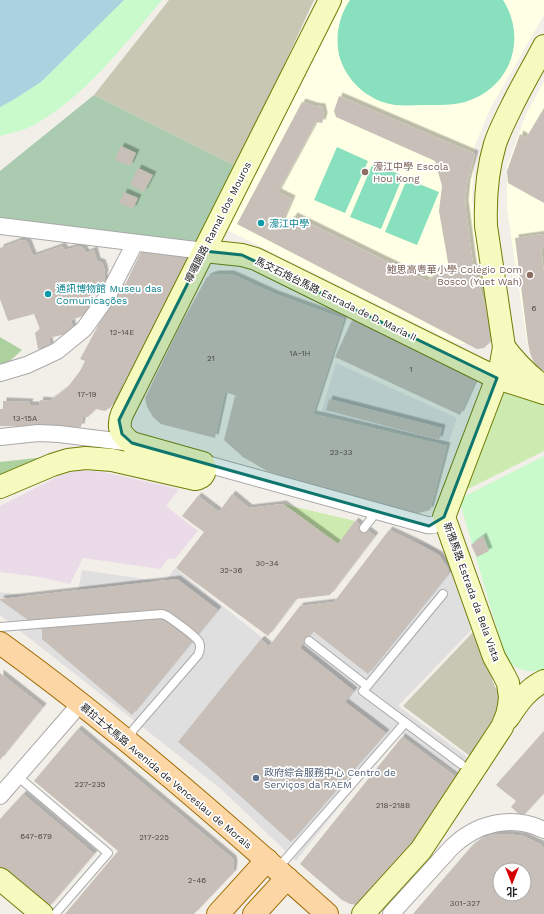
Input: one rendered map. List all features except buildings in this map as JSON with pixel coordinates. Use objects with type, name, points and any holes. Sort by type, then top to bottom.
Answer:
[{"type":"main road","name":"嚤囉園路 Ramal dos Mouros","points":[[132,443],[122,434],[119,420],[330,0]]},
{"type":"main road","name":"新雅馬路 Estrada da Bela Vista","points":[[518,693],[508,683],[494,657],[444,517],[500,370],[504,347],[486,226],[488,176],[492,155],[500,128],[544,46]]},
{"type":"main road","name":"馬交石炮台馬路 Estrada de D. Maria II","points":[[204,251],[242,255],[256,259],[497,378],[544,392]]},
{"type":"main road","points":[[504,347],[530,376],[544,387]]},
{"type":"main road","points":[[0,488],[52,465],[77,459],[95,458],[112,460],[195,479],[201,478],[205,473],[203,463],[132,443]]},
{"type":"main road","name":"慕拉士大馬路 Avenida de Venceslau de Morais","points":[[2,637],[80,704],[133,746],[277,869],[327,914]]},
{"type":"main road","points":[[377,909],[422,850],[502,727],[510,701],[518,693],[544,681]]},
{"type":"main road","points":[[218,914],[277,869]]},
{"type":"main road","points":[[254,914],[277,869]]},
{"type":"main road","points":[[0,879],[42,914]]},
{"type":"street","name":"馬交石炮台馬路 Estrada de D. Maria II","points":[[0,226],[204,251]]},
{"type":"street","points":[[0,374],[27,365],[57,351],[84,329],[107,297],[135,243]]},
{"type":"street","points":[[0,438],[38,433],[59,434],[132,443]]},
{"type":"street","points":[[203,463],[430,526],[440,522],[444,517]]},
{"type":"street","points":[[0,796],[80,704]]},
{"type":"street","points":[[377,909],[465,836],[476,830],[493,824],[511,822],[530,825],[544,830]]},
{"type":"lane","points":[[364,528],[377,511]]},
{"type":"lane","points":[[443,594],[363,691],[461,764]]},
{"type":"lane","points":[[2,637],[162,614],[167,616],[196,638],[199,642],[200,648],[198,655],[133,730],[131,736],[133,746]]},
{"type":"lane","points":[[309,641],[367,686]]},
{"type":"lane","points":[[277,869],[405,722]]},
{"type":"lane","points":[[17,776],[108,853],[56,914]]},
{"type":"highlighted area","points":[[204,251],[242,255],[497,378],[444,517],[429,526],[132,443],[122,434],[119,420]]},
{"type":"shaded area","points":[[169,0],[314,0],[237,167],[94,95]]},
{"type":"shaded area","name":"濠江中學 Escola Hou Kong","points":[[343,0],[544,0],[544,15],[490,109],[475,145],[472,199],[488,320],[471,343],[456,343],[227,230]]},
{"type":"shaded area","name":"鮑思高粵華小學 Colégio Dom Bosco (Yuet Wah)","points":[[544,81],[544,373],[535,365],[527,342],[507,209],[507,167],[525,116]]},
{"type":"shaded area","points":[[94,95],[237,167],[197,245],[0,218],[0,171]]},
{"type":"shaded area","points":[[336,363],[457,418],[448,444],[321,413]]},
{"type":"shaded area","points":[[81,470],[103,472],[179,489],[166,506],[198,531],[175,559],[168,558],[161,569],[83,558],[70,584],[40,577],[0,572],[0,506],[61,475]]},
{"type":"shaded area","points":[[408,539],[428,544],[438,550],[446,558],[452,568],[476,625],[398,706],[474,762],[463,778],[399,732],[296,861],[221,789],[0,615],[0,592],[75,608],[82,570],[165,582],[175,568],[280,652],[312,611],[348,610]]},
{"type":"shaded area","points":[[474,631],[495,687],[503,698],[504,705],[474,759],[403,706]]},
{"type":"green space","points":[[124,0],[162,0],[103,69],[69,101],[32,126],[21,131],[0,136],[0,107],[41,82]]},
{"type":"green space","points":[[350,0],[503,0],[510,14],[514,28],[512,57],[506,70],[498,81],[487,91],[473,99],[455,104],[443,105],[395,105],[385,103],[367,94],[360,88],[347,73],[342,64],[337,41],[338,33],[343,13]]},
{"type":"green space","points":[[337,147],[368,161],[345,213],[314,200]]},
{"type":"green space","points":[[373,163],[403,176],[381,229],[350,217]]},
{"type":"green space","points":[[407,179],[439,192],[417,245],[385,232]]},
{"type":"green space","points":[[0,337],[22,350],[0,370]]},
{"type":"green space","points":[[499,385],[544,399],[544,451],[460,493]]},
{"type":"green space","points":[[63,455],[0,480],[0,462]]},
{"type":"green space","points":[[544,456],[544,671],[533,671],[519,669],[506,660],[459,499]]},
{"type":"green space","points":[[283,504],[355,521],[338,544]]},
{"type":"water","points":[[0,0],[124,0],[41,82],[0,107]]},
{"type":"place","name":"濠江中學 Escola Hou Kong","points":[[365,172]]},
{"type":"place","name":"濠江中學","points":[[261,223]]},
{"type":"place","name":"鮑思高粵華小學 Colégio Dom Bosco (Yuet Wah)","points":[[530,275]]},
{"type":"place","name":"通訊博物館 Museu das Comunicações","points":[[48,294]]},
{"type":"place","name":"政府綜合服務中心 Centro de Serviços da RAEM","points":[[256,778]]}]
